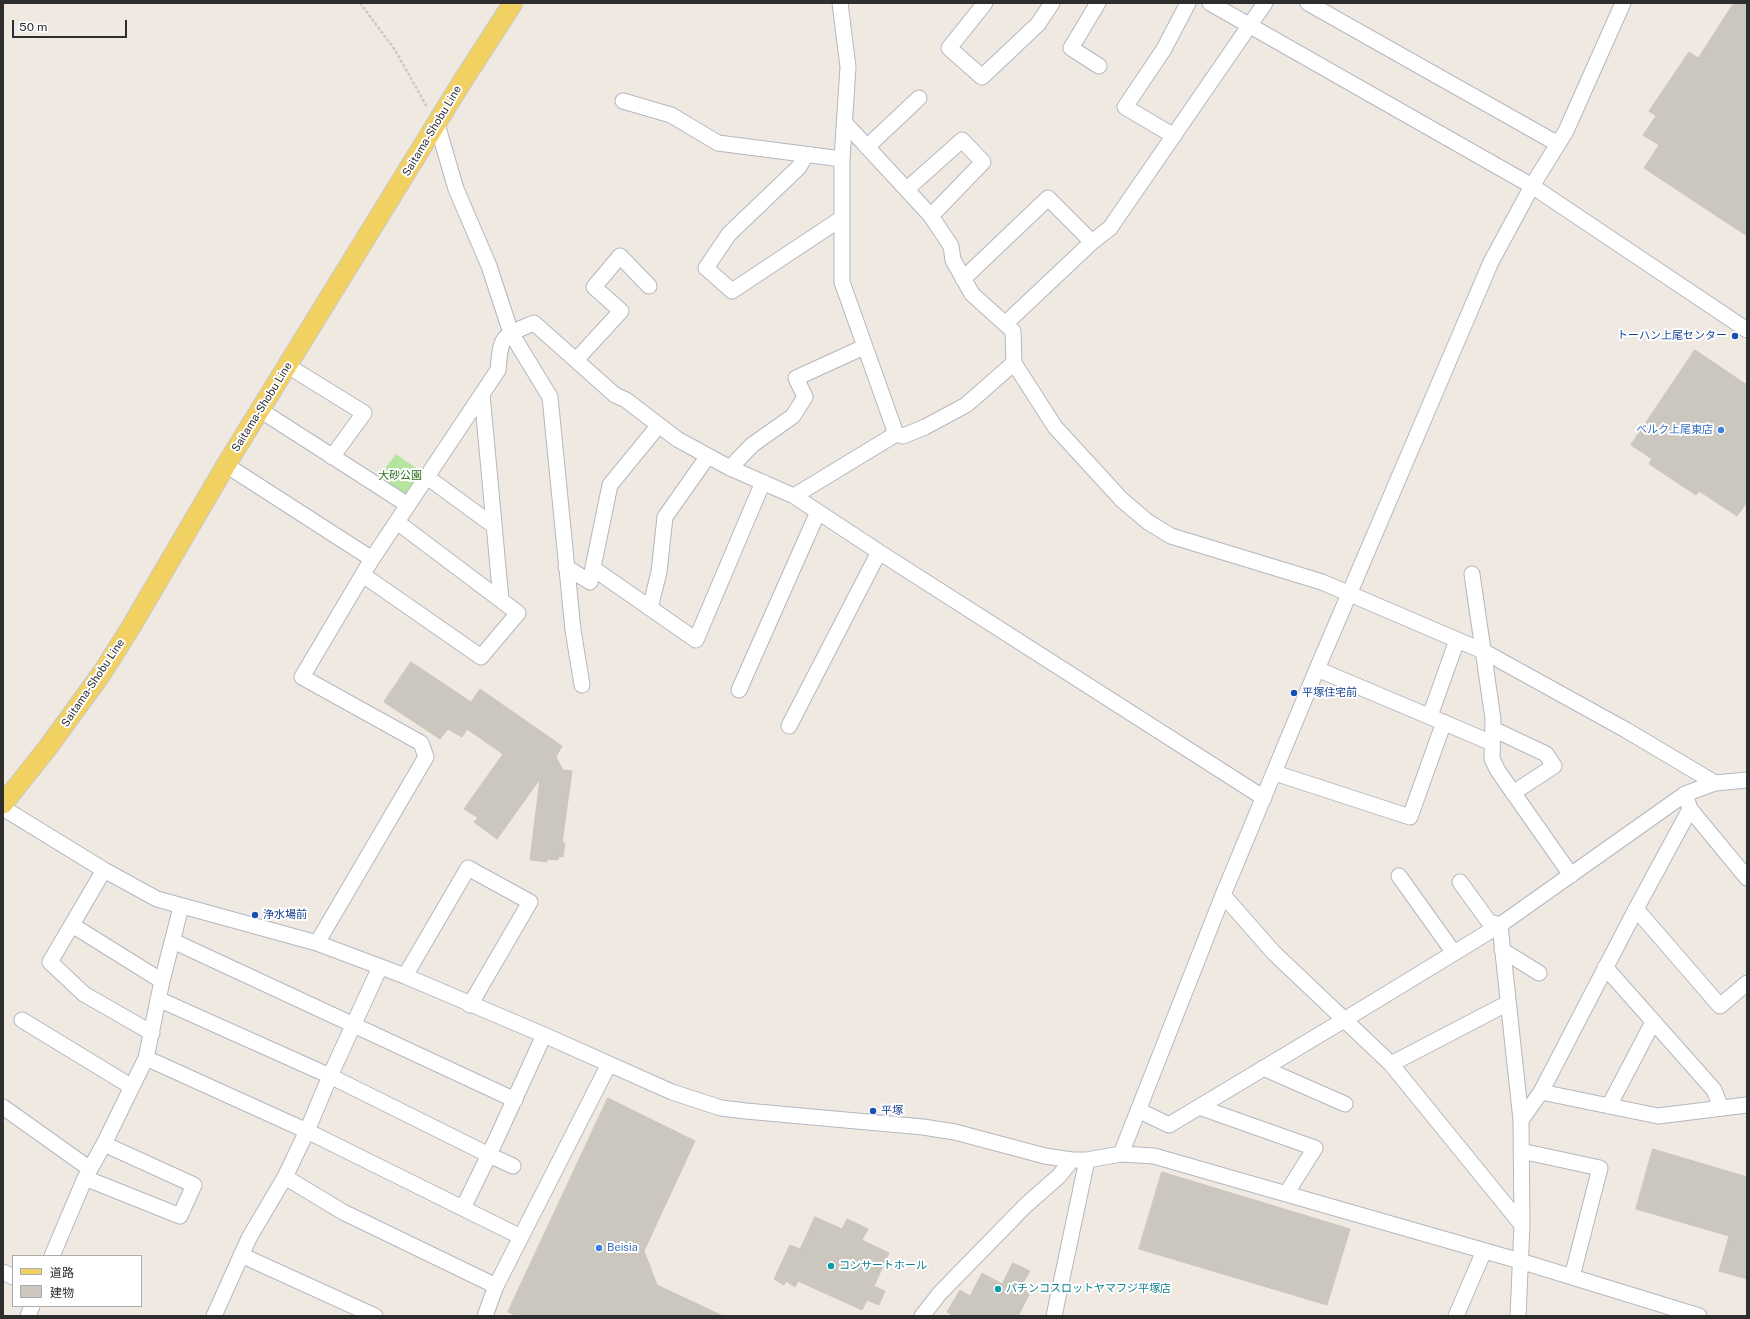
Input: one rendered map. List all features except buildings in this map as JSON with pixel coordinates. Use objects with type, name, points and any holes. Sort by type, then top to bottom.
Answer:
[{"type":"main road","name":"Saitama-Shobu Line","points":[[3,804],[49,746],[102,673],[260,410],[513,3]]},
{"type":"street","points":[[840,3],[848,67],[842,159],[842,282],[896,434]]},
{"type":"street","points":[[985,3],[949,48],[982,77],[1038,24],[1052,3]]},
{"type":"street","points":[[1098,3],[1071,48],[1099,66]]},
{"type":"street","points":[[1174,136],[1125,107],[1164,49],[1188,3]]},
{"type":"street","points":[[1210,3],[1532,186],[1747,330]]},
{"type":"street","points":[[1005,324],[1092,242],[1110,228],[1265,3]]},
{"type":"street","points":[[1308,3],[1558,144]]},
{"type":"street","points":[[1121,1154],[1223,895],[1317,669],[1491,262],[1532,186],[1566,131],[1623,3]]},
{"type":"street","points":[[867,147],[919,98]]},
{"type":"street","points":[[623,101],[671,115],[718,143],[842,159]]},
{"type":"street","points":[[845,123],[931,216],[951,246],[952,260],[972,294],[1012,330],[1014,363],[1055,427],[1122,500],[1148,522],[1171,536],[1322,582],[1483,651],[1626,730],[1715,783]]},
{"type":"street","points":[[437,124],[456,189],[489,266],[511,333],[550,397],[566,567],[573,630],[582,685]]},
{"type":"street","points":[[907,189],[962,140],[983,162],[931,216]]},
{"type":"street","points":[[806,154],[800,167],[729,234],[706,268],[732,291],[842,218]]},
{"type":"street","points":[[963,279],[1048,198],[1092,242]]},
{"type":"street","points":[[576,360],[621,311],[594,287],[620,256],[649,286]]},
{"type":"street","points":[[317,944],[426,757],[421,743],[302,677],[372,559],[498,370],[501,343],[511,333],[534,323],[615,395],[626,400],[677,438],[730,468],[794,496],[878,552],[1264,798]]},
{"type":"street","points":[[730,468],[752,445],[793,416],[806,397],[796,378],[864,347]]},
{"type":"street","points":[[794,496],[896,434],[903,436],[920,429],[966,405],[1014,363]]},
{"type":"street","points":[[288,366],[364,413],[332,457]]},
{"type":"street","points":[[482,394],[501,600]]},
{"type":"street","points":[[260,410],[408,505]]},
{"type":"street","points":[[566,567],[590,582],[594,569],[610,485],[659,425]]},
{"type":"street","points":[[650,608],[659,572],[664,517],[708,456]]},
{"type":"street","points":[[226,466],[372,559]]},
{"type":"street","points":[[427,477],[494,526]]},
{"type":"street","points":[[594,569],[696,640],[763,482]]},
{"type":"street","points":[[739,690],[818,512]]},
{"type":"street","points":[[362,575],[481,657],[518,613],[397,522]]},
{"type":"street","points":[[789,726],[878,552]]},
{"type":"street","points":[[1472,574],[1493,719],[1492,759],[1498,771],[1571,875]]},
{"type":"street","points":[[1430,716],[1457,640]]},
{"type":"street","points":[[1317,669],[1444,722],[1493,736],[1546,754],[1554,766],[1513,793]]},
{"type":"street","points":[[1275,773],[1410,817],[1444,722]]},
{"type":"street","points":[[1138,1110],[1168,1125],[1500,925],[1685,794],[1715,783],[1747,780]]},
{"type":"street","points":[[1685,794],[1690,809],[1747,878]]},
{"type":"street","points":[[3,808],[104,870],[157,899],[181,907],[317,944],[405,976],[470,1005],[544,1035],[672,1092],[721,1108],[923,1127],[956,1132],[1045,1156],[1072,1160],[1087,1160],[1121,1154],[1154,1156],[1520,1261],[1699,1316]]},
{"type":"street","points":[[1521,1120],[1541,1092],[1690,809]]},
{"type":"street","points":[[405,976],[468,868],[530,902],[470,1005]]},
{"type":"street","points":[[104,870],[50,962],[84,994],[152,1033]]},
{"type":"street","points":[[1399,876],[1454,953]]},
{"type":"street","points":[[1460,882],[1489,922],[1500,925]]},
{"type":"street","points":[[1223,895],[1274,953],[1391,1064],[1522,1224]]},
{"type":"street","points":[[52,1255],[88,1174],[146,1058],[162,981],[181,907]]},
{"type":"street","points":[[1636,909],[1720,1006],[1747,983]]},
{"type":"street","points":[[72,925],[162,981]]},
{"type":"street","points":[[1500,925],[1521,1120],[1522,1224],[1518,1316]]},
{"type":"street","points":[[173,941],[515,1100]]},
{"type":"street","points":[[1502,950],[1539,973]]},
{"type":"street","points":[[214,1316],[249,1238],[285,1177],[307,1131],[330,1076],[380,967]]},
{"type":"street","points":[[1605,968],[1714,1090],[1720,1108]]},
{"type":"street","points":[[158,999],[330,1076],[513,1166]]},
{"type":"street","points":[[1391,1064],[1508,1003]]},
{"type":"street","points":[[22,1020],[132,1087]]},
{"type":"street","points":[[1609,1106],[1653,1022]]},
{"type":"street","points":[[463,1208],[515,1100],[544,1035]]},
{"type":"street","points":[[146,1058],[307,1131],[521,1237]]},
{"type":"street","points":[[485,1316],[496,1286],[609,1064]]},
{"type":"street","points":[[1263,1068],[1345,1104]]},
{"type":"street","points":[[1541,1092],[1658,1116],[1747,1105]]},
{"type":"street","points":[[3,1107],[88,1174],[180,1216],[194,1186],[104,1144]]},
{"type":"street","points":[[1199,1107],[1315,1148],[1286,1194]]},
{"type":"street","points":[[1521,1151],[1600,1168],[1572,1277]]},
{"type":"street","points":[[922,1316],[940,1293],[1026,1206],[1059,1176],[1072,1160]]},
{"type":"street","points":[[1054,1316],[1087,1160]]},
{"type":"street","points":[[285,1177],[343,1212],[496,1286]]},
{"type":"street","points":[[1456,1316],[1484,1251]]},
{"type":"street","points":[[241,1255],[375,1316]]},
{"type":"street","points":[[3,1272],[12,1276]]},
{"type":"path","points":[[360,3],[394,50],[437,124]]},
{"type":"green space","name":"大砂公園","points":[[396,454],[423,473],[408,495],[403,496],[377,479]]},
{"type":"place","name":"トーハン上尾センター","points":[[1735,336]]},
{"type":"place","name":"ベルク上尾東店","points":[[1721,430]]},
{"type":"place","name":"平塚住宅前","points":[[1294,693]]},
{"type":"place","name":"浄水場前","points":[[255,915]]},
{"type":"place","name":"平塚","points":[[873,1111]]},
{"type":"place","name":"Beisia","points":[[599,1248]]},
{"type":"place","name":"コンサートホール","points":[[831,1266]]},
{"type":"place","name":"パチンコスロットヤマフジ平塚店","points":[[998,1289]]}]
